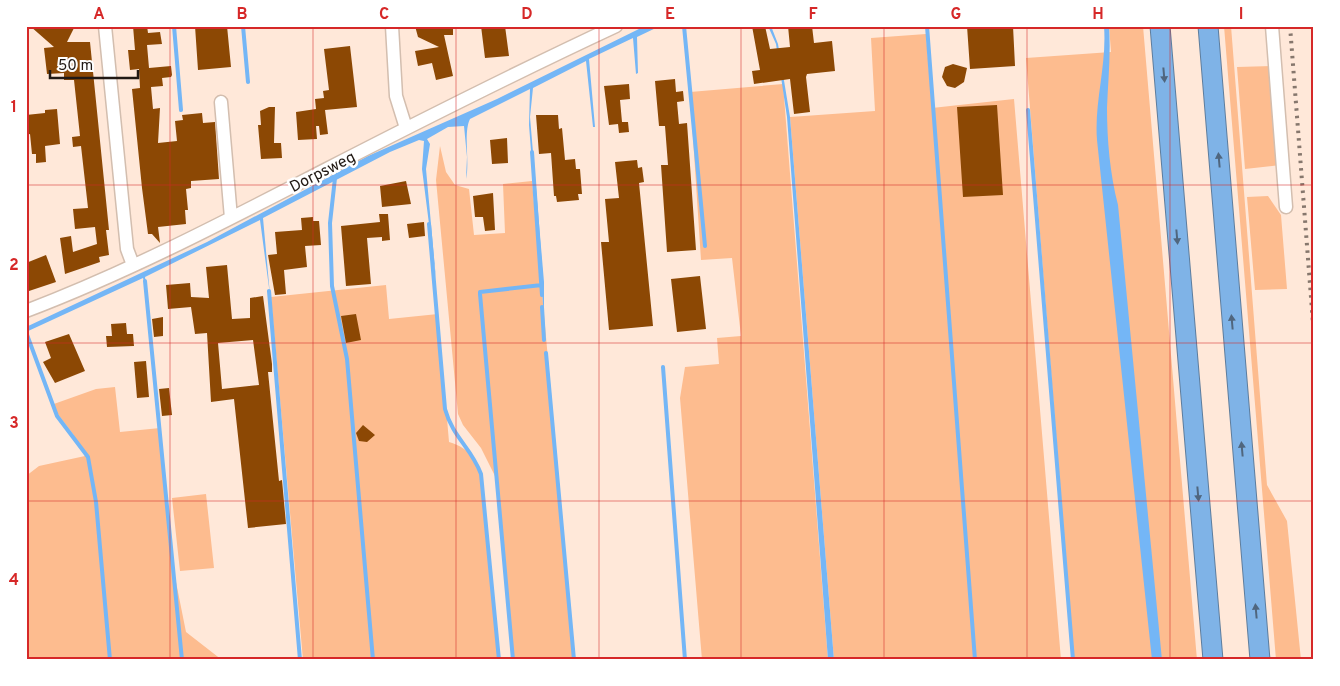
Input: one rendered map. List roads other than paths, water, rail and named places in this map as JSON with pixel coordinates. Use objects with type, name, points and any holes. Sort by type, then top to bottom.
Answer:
[{"type":"highway","points":[[1160,26],[1213,660]]},
{"type":"highway","points":[[1208,26],[1260,660]]},
{"type":"street","points":[[105,26],[127,249],[133,265]]},
{"type":"street","points":[[392,26],[396,96],[406,128]]},
{"type":"street","name":"Dorpsweg","points":[[26,311],[133,265],[231,218],[406,128],[616,26]]},
{"type":"street","points":[[1272,26],[1286,207]]},
{"type":"street","points":[[221,102],[231,218]]},
{"type":"water","points":[[645,26],[660,26],[637,37],[638,73],[636,74],[633,38],[589,59],[595,127],[593,127],[586,61],[533,88],[530,117],[544,282],[544,317],[529,125],[530,89],[470,119],[467,132],[467,157],[464,126],[448,127],[427,139],[430,144],[426,169],[436,279],[422,169],[424,141],[419,140],[390,152],[263,218],[270,295],[260,220],[145,277],[147,292],[143,278],[26,332],[26,327],[207,242],[368,156],[497,99]]},
{"type":"water","points":[[768,26],[771,26],[778,44],[790,117],[834,660],[828,660],[787,117],[776,44]]},
{"type":"water","points":[[1104,26],[1109,26],[1110,36],[1107,108],[1108,145],[1118,205],[1162,660],[1152,660],[1097,140],[1097,112],[1104,55]]},
{"type":"waterway","points":[[174,26],[181,110]]},
{"type":"waterway","points":[[243,26],[248,82]]},
{"type":"waterway","points":[[684,26],[705,246]]},
{"type":"waterway","points":[[927,26],[975,660]]},
{"type":"waterway","points":[[1028,110],[1073,660]]},
{"type":"waterway","points":[[532,152],[542,295]]},
{"type":"waterway","points":[[335,178],[330,223],[332,286],[347,359],[373,660]]},
{"type":"waterway","points":[[429,224],[445,409],[448,419],[481,474],[499,660]]},
{"type":"waterway","points":[[145,281],[182,660]]},
{"type":"waterway","points":[[513,660],[480,292],[542,285]]},
{"type":"waterway","points":[[269,291],[300,660]]},
{"type":"waterway","points":[[542,307],[544,340]]},
{"type":"waterway","points":[[26,332],[57,416],[88,457],[96,502],[110,660]]},
{"type":"waterway","points":[[546,353],[574,660]]},
{"type":"waterway","points":[[663,367],[685,660]]},
{"type":"railway","points":[[1290,26],[1314,336]]}]
